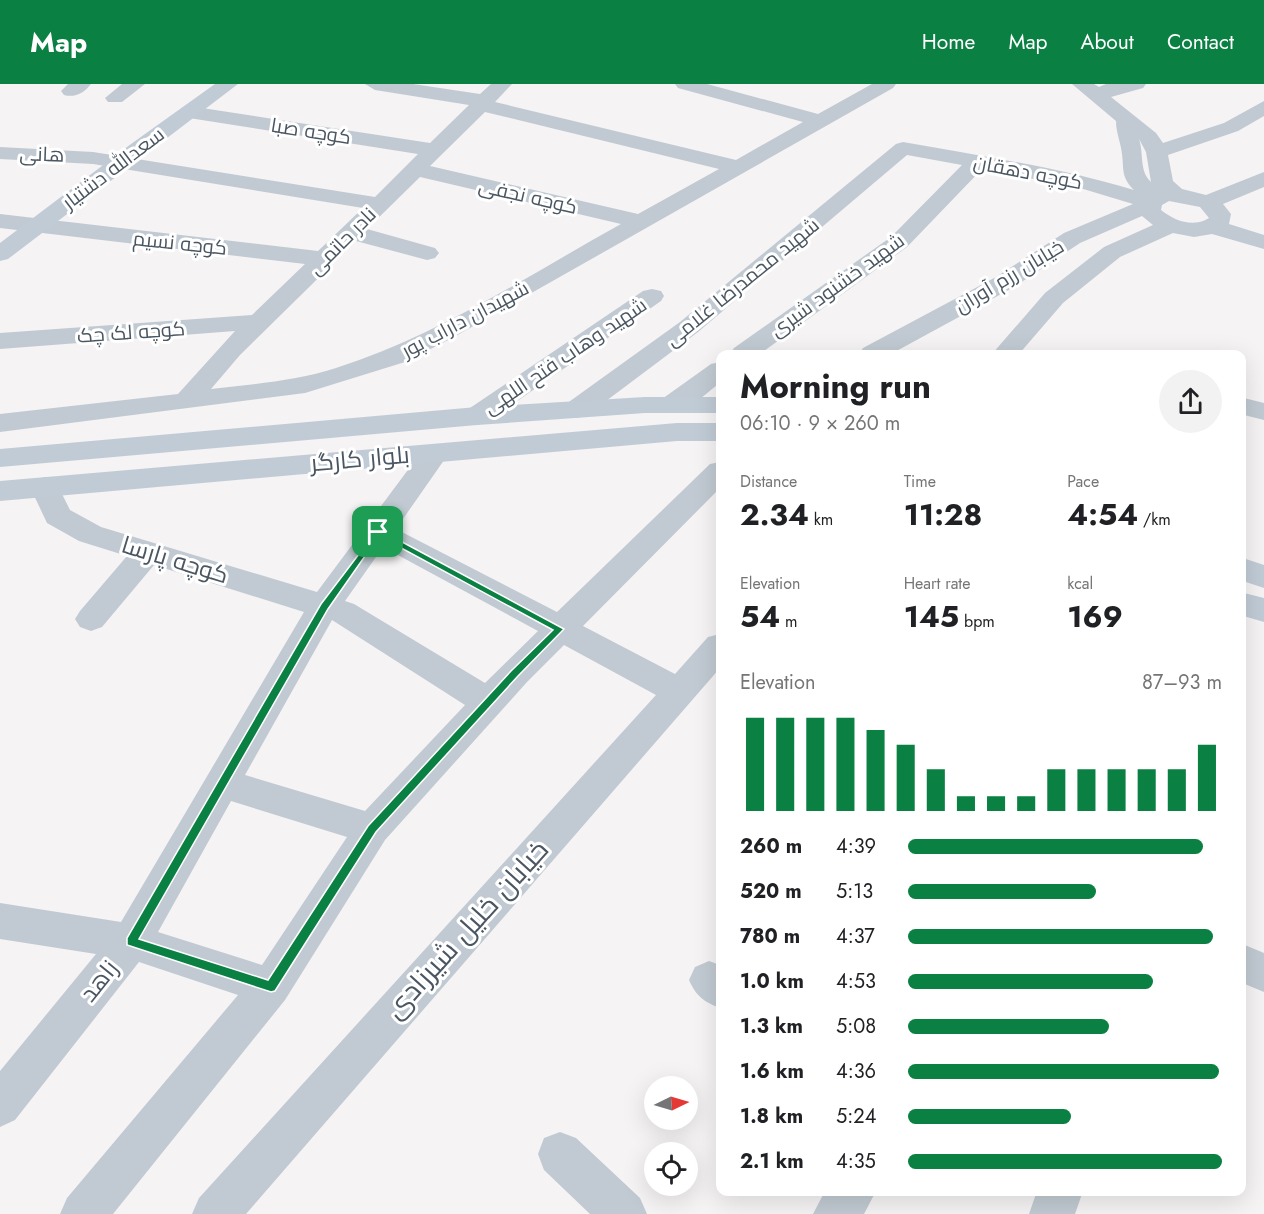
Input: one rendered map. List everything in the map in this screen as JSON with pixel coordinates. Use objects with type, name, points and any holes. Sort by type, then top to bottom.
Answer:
[{"type":"street","points":[[115,99],[135,84]]},
{"type":"street","name":"سعدالله دشتیار","points":[[0,254],[118,163],[228,84]]},
{"type":"street","points":[[375,84],[482,103],[740,168]]},
{"type":"street","name":"نادر حاتمی","points":[[186,401],[231,350],[502,84]]},
{"type":"street","points":[[685,84],[821,121]]},
{"type":"street","name":"شهیدان داراب پور","points":[[0,423],[304,385],[396,356],[445,332],[886,84]]},
{"type":"street","points":[[1082,84],[1149,137],[1157,152],[1162,183],[1157,200],[1150,212],[1158,220],[1186,230],[1264,180]]},
{"type":"street","points":[[1098,96],[1120,86],[1136,84]]},
{"type":"street","points":[[1157,152],[1231,127],[1264,107]]},
{"type":"street","name":"کوچه صبا","points":[[189,112],[434,150]]},
{"type":"street","points":[[1126,120],[1126,133],[1133,153],[1132,171],[1135,179],[1157,200]]},
{"type":"street","name":"کوچه دهقان","points":[[903,148],[1084,182],[1214,214]]},
{"type":"street","name":"شهید محمدرضا غلامی","points":[[576,410],[689,327],[903,148]]},
{"type":"street","name":"هانی","points":[[0,153],[62,154],[379,204]]},
{"type":"street","name":"شهید خشنود شیری","points":[[749,350],[899,242],[978,161]]},
{"type":"street","name":"کوچه نجفی","points":[[414,169],[643,222]]},
{"type":"street","name":"خیابان رزم آوران","points":[[879,350],[1005,282],[1072,238],[1157,200]]},
{"type":"street","points":[[1214,214],[1264,237]]},
{"type":"street","points":[[1214,214],[1264,242]]},
{"type":"street","name":"کوچه نسیم","points":[[0,221],[324,260]]},
{"type":"street","name":"خیابان رزم آوران","points":[[1008,350],[1054,298],[1112,252],[1171,226]]},
{"type":"street","points":[[351,232],[428,254]]},
{"type":"street","points":[[1072,238],[1112,252]]},
{"type":"street","name":"شهید وهاب فتح اللهی","points":[[477,416],[652,296]]},
{"type":"street","name":"کوچه لک چک","points":[[0,341],[261,322]]},
{"type":"street","points":[[672,405],[716,373]]},
{"type":"street","name":"بلوار کارگر","points":[[0,459],[477,416],[672,405],[716,405]]},
{"type":"street","points":[[1246,407],[1264,412]]},
{"type":"street","name":"بلوار کارگر","points":[[0,491],[677,432],[716,432]]},
{"type":"street","name":"زاهد","points":[[0,1105],[131,942],[324,606],[435,453]]},
{"type":"street","points":[[83,1214],[271,987],[372,829],[488,702],[716,475]]},
{"type":"street","name":"کوچه پارسا","points":[[45,488],[58,516],[90,534],[343,612],[488,702]]},
{"type":"street","points":[[378,532],[679,691]]},
{"type":"street","points":[[91,619],[148,552]]},
{"type":"street","points":[[1246,570],[1264,577]]},
{"type":"street","points":[[1246,605],[1264,610]]},
{"type":"street","name":"خیابان خلیل شیرزادی","points":[[215,1214],[716,650]]},
{"type":"street","points":[[222,783],[372,829]]},
{"type":"street","points":[[0,921],[131,942],[271,987]]},
{"type":"street","points":[[1246,964],[1264,973]]},
{"type":"street","points":[[560,1154],[624,1214]]},
{"type":"street","points":[[836,1214],[849,1196]]},
{"type":"street","points":[[1052,1214],[1058,1196]]},
{"type":"route","points":[[378,532],[560,629],[515,673],[372,829],[271,987],[131,942],[324,606],[378,532]]}]
